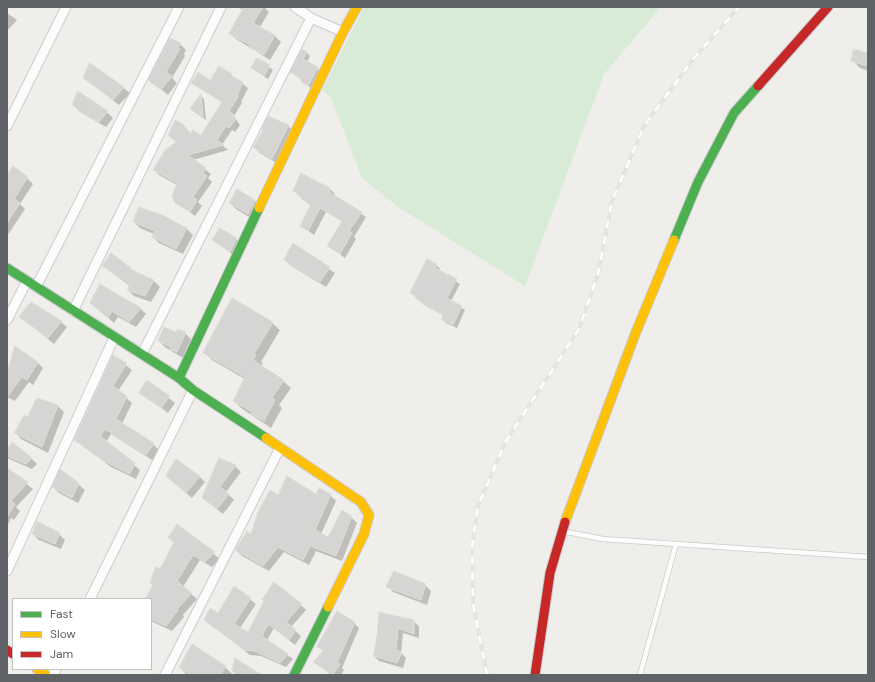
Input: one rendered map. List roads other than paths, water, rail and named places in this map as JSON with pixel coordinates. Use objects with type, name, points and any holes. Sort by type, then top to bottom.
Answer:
[{"type":"street","points":[[7,126],[66,7]]},
{"type":"street","points":[[36,288],[179,7]]},
{"type":"street","points":[[73,311],[221,7]]},
{"type":"street","points":[[295,7],[311,18],[343,32]]},
{"type":"street","points":[[179,378],[343,32],[357,7]]},
{"type":"street","points":[[535,675],[550,574],[561,531],[636,332],[698,182],[734,114],[828,7]]},
{"type":"street","points":[[142,354],[311,18]]},
{"type":"street","points":[[7,268],[114,338],[179,378],[193,390],[361,502],[369,515],[364,534],[294,675]]},
{"type":"street","points":[[7,320],[27,281]]},
{"type":"street","points":[[7,571],[114,338]]},
{"type":"street","points":[[90,598],[193,390]]},
{"type":"street","points":[[165,675],[280,448]]},
{"type":"lane","points":[[561,531],[603,539],[868,557]]},
{"type":"lane","points":[[640,675],[676,544]]},
{"type":"railway","points":[[487,675],[473,603],[472,547],[478,506],[506,441],[579,329],[598,274],[612,201],[644,126],[694,58],[739,7]]}]
